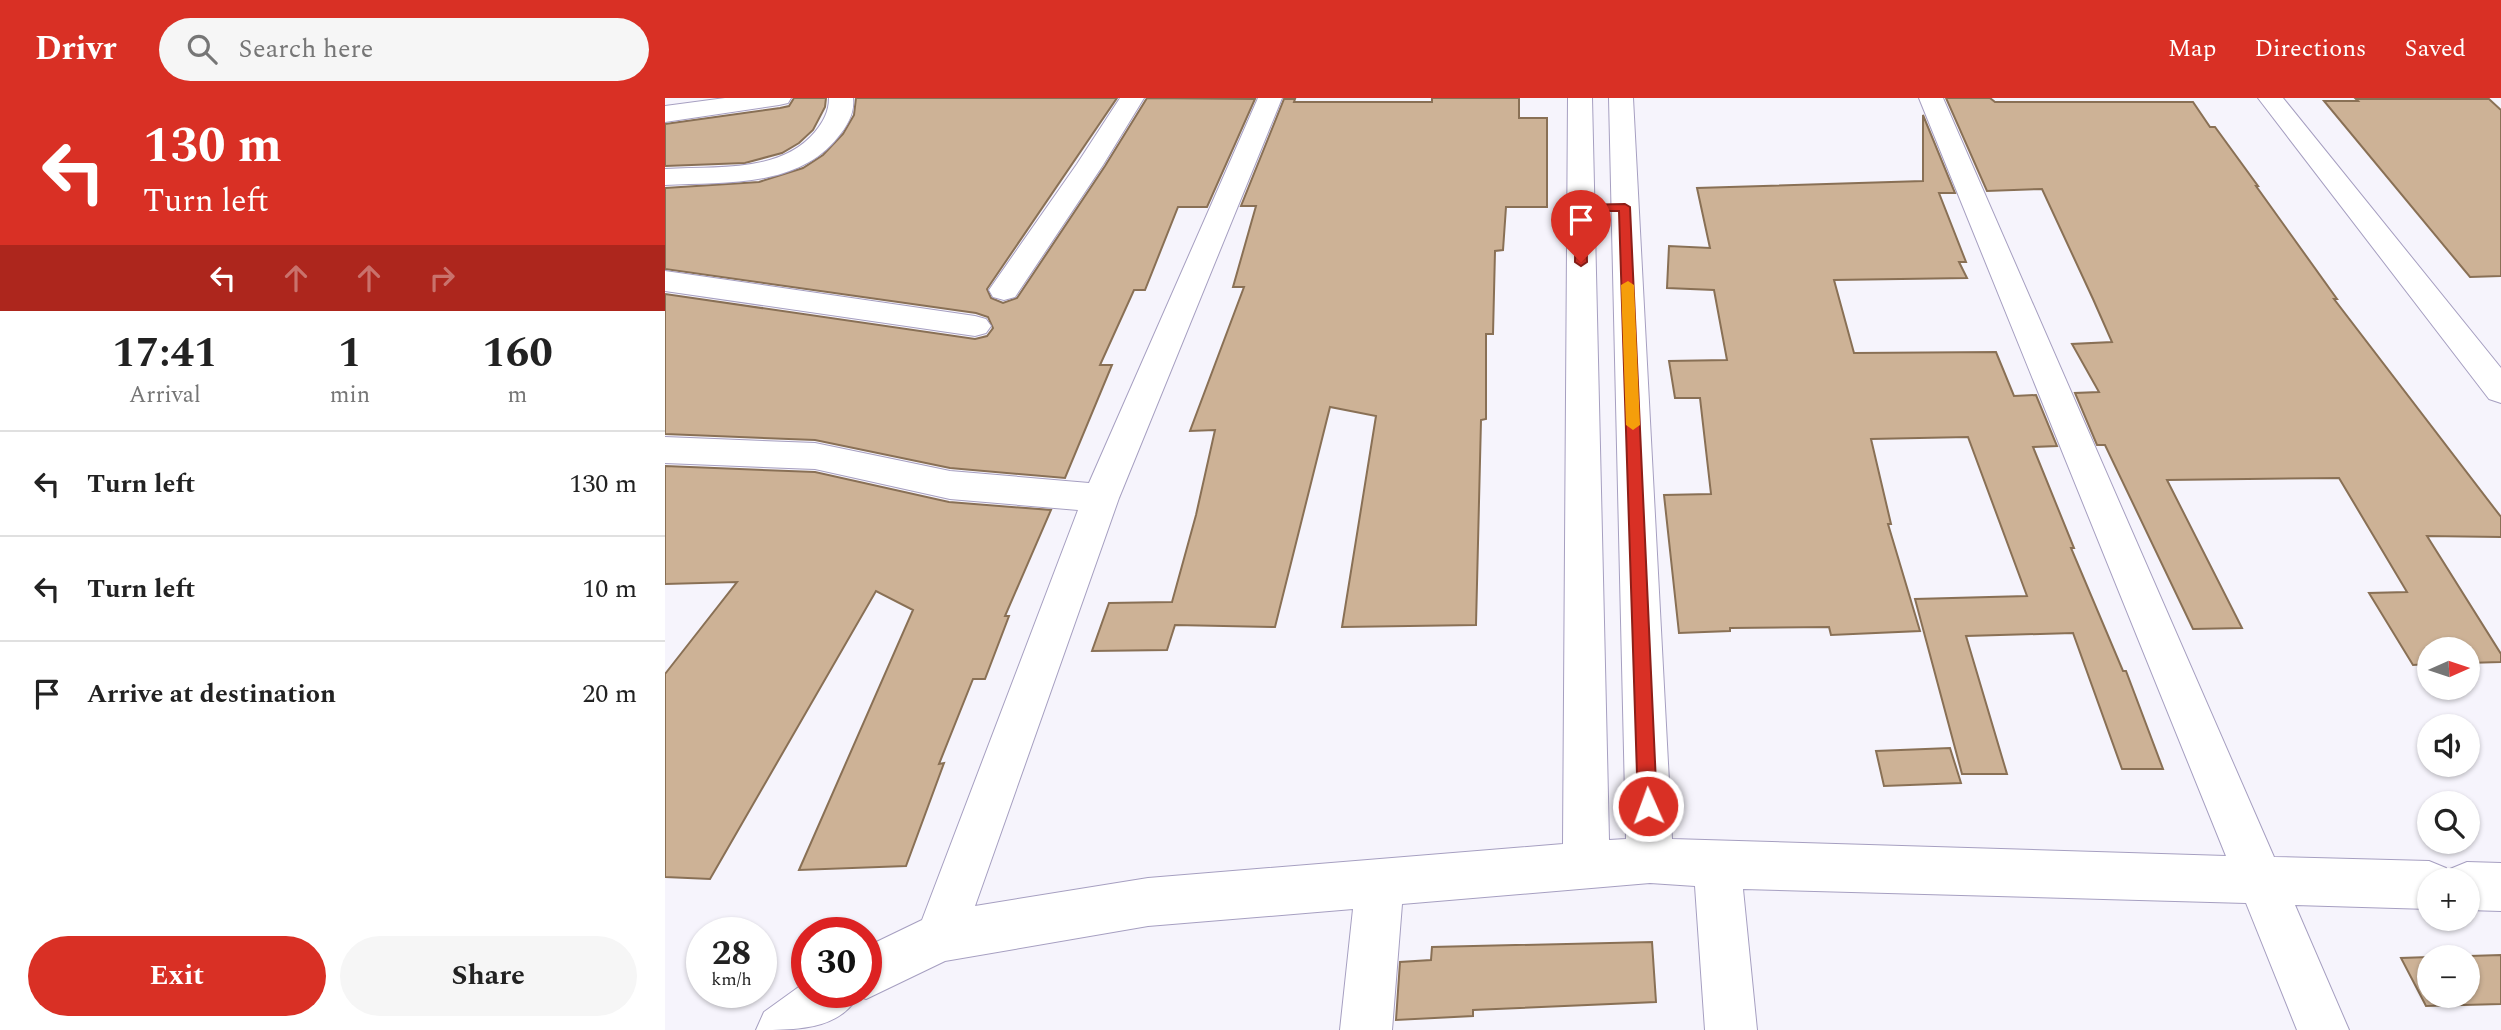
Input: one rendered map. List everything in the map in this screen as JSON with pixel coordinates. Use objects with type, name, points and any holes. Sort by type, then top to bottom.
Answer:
[{"type":"street","points":[[665,114],[779,98]]},
{"type":"street","points":[[665,177],[760,170],[797,160],[822,144],[842,109],[841,98]]},
{"type":"street","points":[[1004,290],[1090,165],[1132,98]]},
{"type":"street","points":[[940,937],[1101,498],[1271,98]]},
{"type":"street","points":[[1580,98],[1586,866]]},
{"type":"street","points":[[1621,98],[1650,860]]},
{"type":"street","points":[[1931,98],[2323,1030]]},
{"type":"street","points":[[2270,98],[2501,391]]},
{"type":"street","points":[[1580,207],[1625,207]]},
{"type":"street","points":[[665,281],[795,298],[975,327]]},
{"type":"street","points":[[665,450],[815,456],[950,485],[1101,498]]},
{"type":"street","points":[[882,966],[940,937],[1148,902],[1650,860],[1717,865],[2261,878],[2417,884]]},
{"type":"street","points":[[1717,865],[1731,1030]]},
{"type":"street","points":[[1366,1030],[1380,882]]},
{"type":"street","points":[[2480,886],[2501,887]]},
{"type":"street","points":[[782,1030],[813,1008]]},
{"type":"building","points":[[794,98],[826,98],[825,107],[813,130],[782,153],[745,163],[665,166],[665,124],[780,108],[789,106]]},
{"type":"building","points":[[856,98],[1117,98],[987,289],[991,298],[1003,303],[1017,298],[1147,98],[1255,99],[1207,207],[1178,207],[1145,290],[1134,290],[1100,365],[1112,365],[1065,478],[950,468],[815,440],[665,434],[665,294],[975,339],[987,336],[993,328],[988,317],[976,313],[665,269],[665,188],[759,182],[803,168],[823,155],[843,134],[854,115]]},
{"type":"building","points":[[1432,98],[1519,98],[1519,118],[1547,118],[1547,207],[1506,207],[1503,250],[1495,251],[1493,334],[1486,334],[1486,419],[1481,420],[1476,625],[1342,627],[1376,416],[1330,407],[1275,627],[1175,625],[1167,650],[1092,651],[1109,603],[1172,602],[1196,515],[1215,430],[1190,431],[1244,287],[1233,287],[1256,206],[1241,206],[1284,99],[1295,99],[1294,102],[1432,102]]},
{"type":"building","points":[[1946,98],[1990,98],[1995,102],[2193,102],[2258,186],[2337,299],[2334,299],[2501,517],[2501,537],[2427,536],[2501,654],[2501,662],[2480,663],[2480,637],[2417,637],[2417,665],[2413,665],[2369,593],[2407,592],[2339,478],[2167,480],[2242,628],[2193,629],[2105,445],[2097,445],[2075,393],[2099,392],[2072,344],[2112,342],[2042,189],[1987,191]]},
{"type":"building","points":[[2356,99],[2489,99],[2501,110],[2501,276],[2470,277],[2324,101],[2358,101]]},
{"type":"building","points":[[1923,115],[1955,193],[1939,193],[1966,262],[1959,262],[1967,278],[1834,280],[1854,353],[1996,352],[2014,396],[2036,395],[2057,446],[2033,447],[2074,548],[2071,548],[2123,671],[2126,671],[2163,769],[2122,769],[2073,633],[1966,636],[2007,774],[1962,774],[1915,599],[2027,596],[1968,437],[1871,439],[1891,524],[1888,524],[1920,631],[1831,635],[1829,627],[1730,628],[1730,631],[1679,633],[1664,495],[1711,494],[1700,398],[1675,398],[1669,361],[1727,360],[1714,290],[1667,288],[1669,246],[1710,248],[1697,188],[1923,181]]},
{"type":"building","points":[[665,466],[815,472],[949,502],[1051,510],[1005,616],[1009,616],[985,679],[973,679],[939,764],[944,763],[906,866],[799,870],[913,610],[876,591],[710,879],[665,877],[665,674],[737,582],[665,584]]},
{"type":"building","points":[[1950,748],[1961,783],[1884,786],[1876,751]]},
{"type":"building","points":[[1652,942],[1656,1002],[1473,1010],[1473,1016],[1396,1020],[1400,962],[1431,960],[1432,947]]},
{"type":"building","points":[[2501,955],[2501,1004],[2480,1005],[2480,956]]},
{"type":"building","points":[[2417,957],[2417,989],[2401,958]]},
{"type":"slow traffic","points":[[1628,285],[1633,425]]},
{"type":"route","points":[[1581,262],[1580,207],[1625,207],[1648,806]]}]
